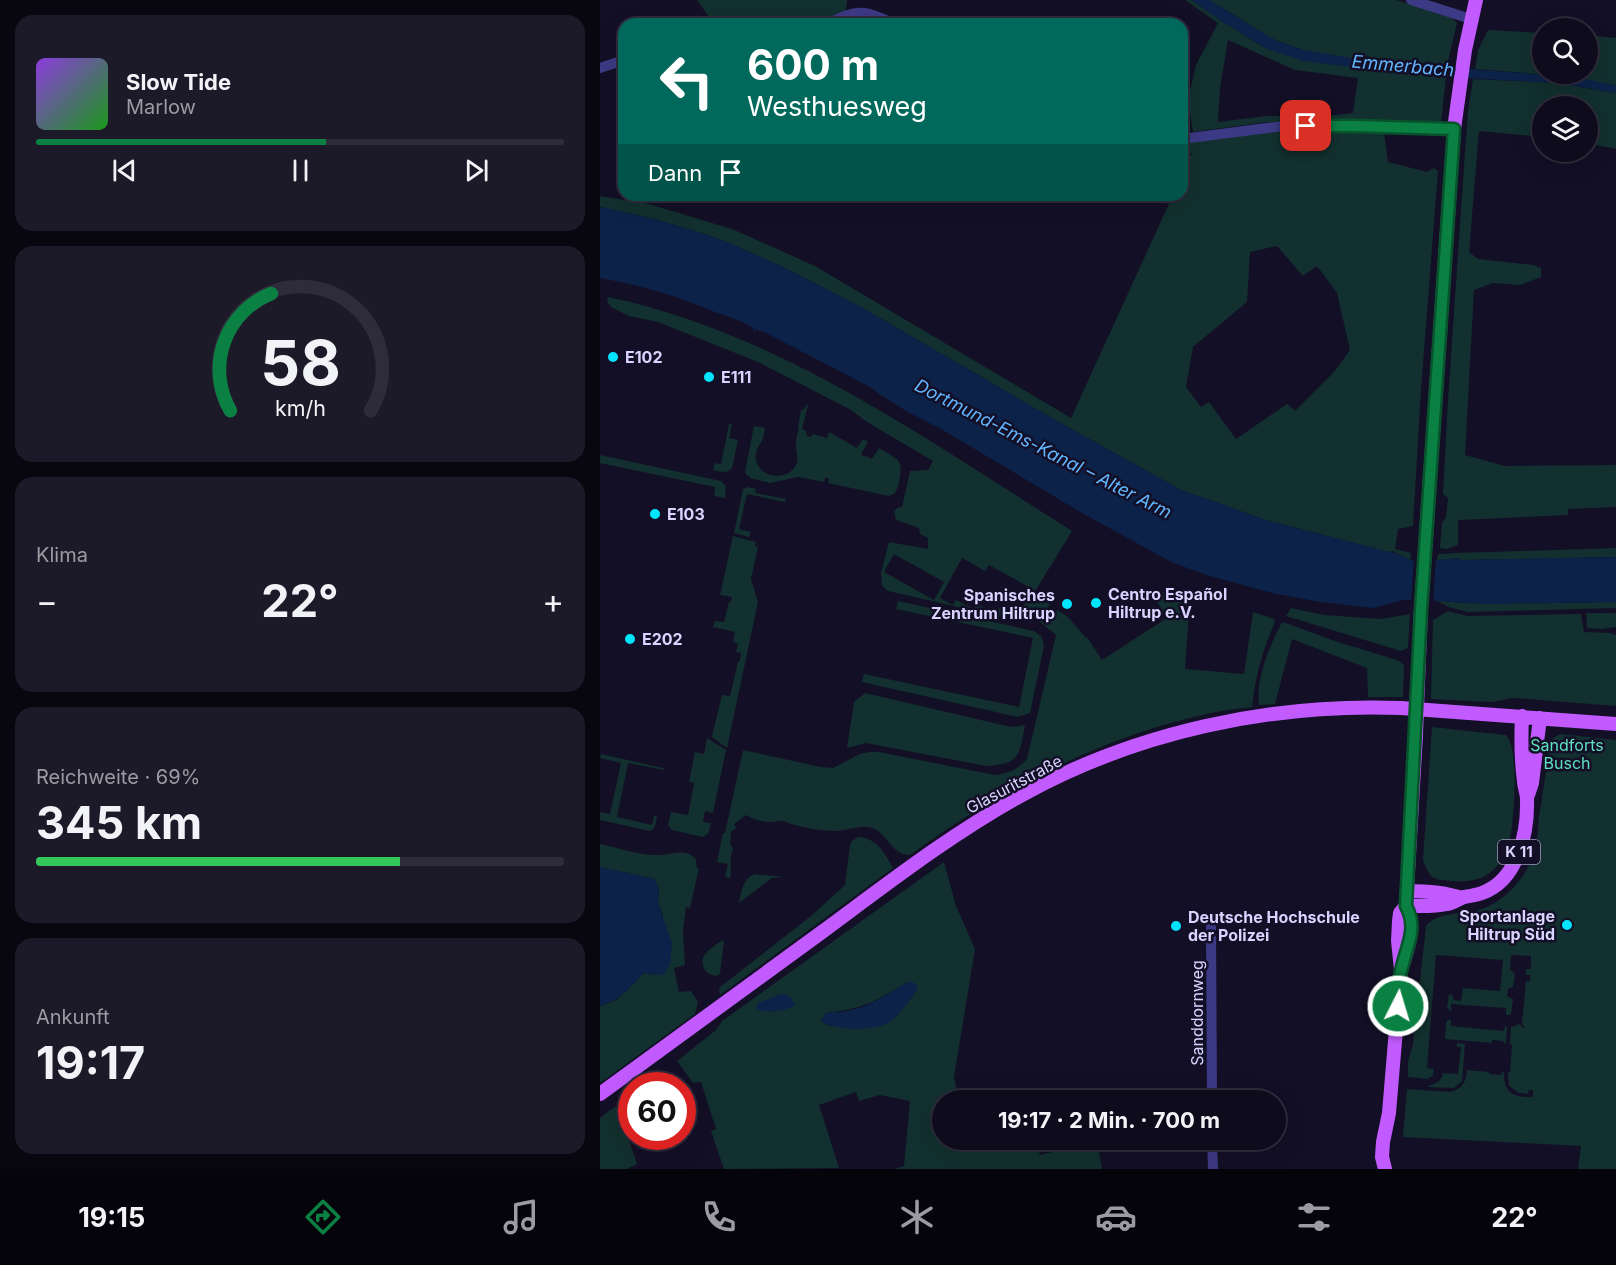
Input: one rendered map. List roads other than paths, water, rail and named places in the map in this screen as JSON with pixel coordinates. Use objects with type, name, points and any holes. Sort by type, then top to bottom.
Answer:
[{"type":"main road","points":[[1385,1169],[1391,1158],[1389,1113],[1401,969],[1410,942],[1412,922],[1406,906],[1421,609],[1454,129],[1465,50],[1476,0]]},
{"type":"main road","name":"Glasuritstraße","points":[[600,1094],[951,838],[1023,795],[1088,764],[1134,747],[1191,730],[1229,722],[1324,709],[1378,708],[1616,724]]},
{"type":"main road","name":"K 11","points":[[1522,716],[1524,782],[1527,797]]},
{"type":"main road","name":"K 11","points":[[1406,906],[1450,904],[1462,898],[1483,893],[1505,876],[1512,867],[1518,858],[1522,842],[1540,718]]},
{"type":"main road","name":"K 11","points":[[1407,891],[1451,894],[1462,898]]},
{"type":"street","points":[[1411,0],[1472,19]]},
{"type":"street","points":[[839,18],[861,12],[882,18]]},
{"type":"street","points":[[600,68],[618,62]]},
{"type":"street","points":[[1188,138],[1282,126],[1454,129]]},
{"type":"street","name":"Sanddornweg","points":[[1211,924],[1212,1090]]},
{"type":"street","points":[[1212,1150],[1212,1169]]},
{"type":"water","name":"Emmerbach","points":[[1192,0],[1209,0],[1275,40],[1303,50],[1375,62],[1532,74],[1532,82],[1446,77],[1304,61],[1267,49]]},
{"type":"water","points":[[1598,82],[1616,86],[1616,93],[1563,84],[1598,84]]},
{"type":"water","name":"Dortmund-Ems-Kanal – Alter Arm","points":[[600,207],[702,233],[785,268],[861,307],[1181,490],[1269,521],[1418,561],[1616,557],[1616,602],[1484,604],[1404,600],[1374,608],[1320,602],[1272,593],[1173,563],[906,411],[872,388],[756,328],[753,331],[754,327],[666,294],[600,278]]},
{"type":"water","points":[[600,867],[655,879],[659,890],[658,903],[672,943],[670,964],[664,974],[644,973],[620,996],[600,1006]]},
{"type":"water","points":[[908,982],[913,982],[917,990],[905,1007],[889,1022],[865,1029],[855,1029],[835,1027],[821,1021],[826,1013],[865,1006]]},
{"type":"water","points":[[781,994],[790,997],[795,1005],[787,1009],[772,1011],[758,1010],[756,1007],[758,1003]]},
{"type":"place","name":"E102","points":[[613,357]]},
{"type":"place","name":"E111","points":[[709,377]]},
{"type":"place","name":"E103","points":[[655,514]]},
{"type":"place","name":"Centro Español Hiltrup e.V.","points":[[1096,603]]},
{"type":"place","name":"Spanisches Zentrum Hiltrup","points":[[1067,604]]},
{"type":"place","name":"E202","points":[[630,639]]},
{"type":"place","name":"Sportanlage Hiltrup Süd","points":[[1567,925]]},
{"type":"place","name":"Deutsche Hochschule der Polizei","points":[[1176,926]]},
{"type":"park label","name":"Sandforts Busch","points":[[1567,754]]}]
